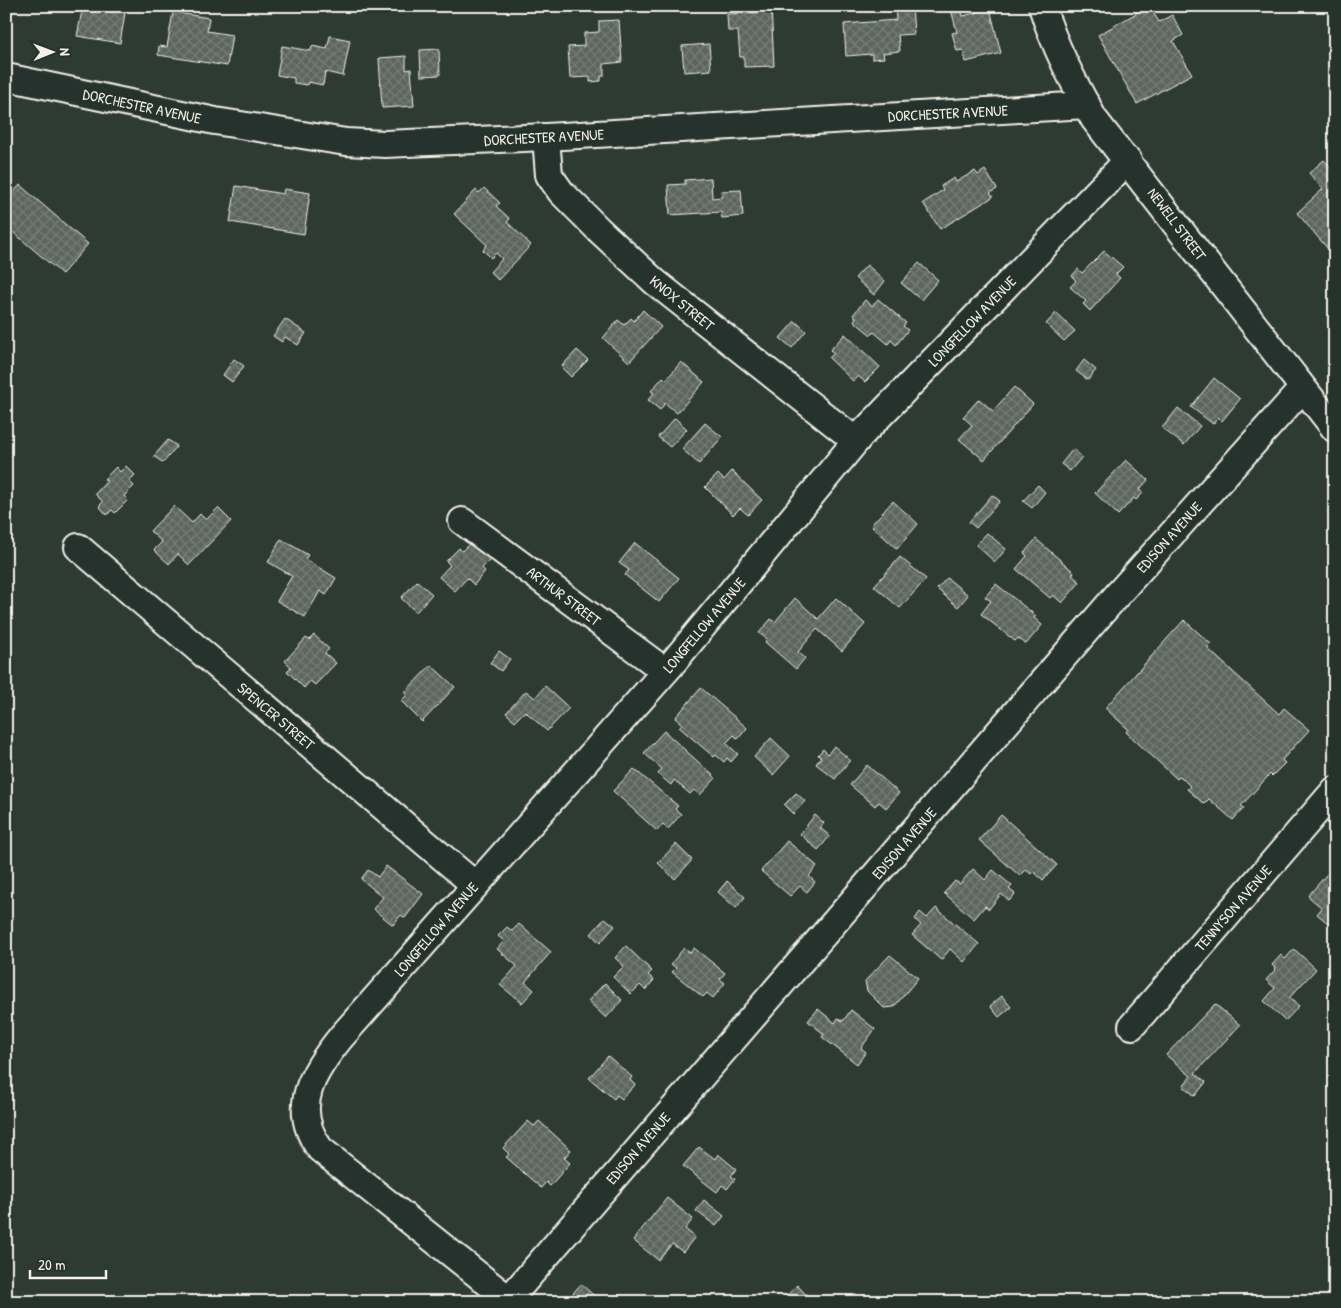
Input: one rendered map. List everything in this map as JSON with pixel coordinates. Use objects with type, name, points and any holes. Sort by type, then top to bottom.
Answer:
[{"type":"street","name":"NEWELL STREET","points":[[1042,6],[1063,60],[1094,120],[1128,160],[1302,389],[1335,429]]},
{"type":"street","name":"DORCHESTER AVENUE","points":[[6,77],[215,121],[346,142],[385,144],[546,137],[1087,106]]},
{"type":"street","name":"KNOX STREET","points":[[546,137],[549,175],[561,192],[655,282],[856,441]]},
{"type":"street","name":"LONGFELLOW AVENUE","points":[[510,1300],[326,1155],[311,1136],[306,1108],[311,1083],[326,1057],[475,885],[665,672],[856,441],[1128,160]]},
{"type":"street","name":"EDISON AVENUE","points":[[510,1300],[1118,594],[1302,389]]},
{"type":"street","name":"ARTHUR STREET","points":[[462,521],[665,672]]},
{"type":"street","name":"SPENCER STREET","points":[[78,547],[475,885]]},
{"type":"street","name":"TENNYSON AVENUE","points":[[1132,1026],[1335,790]]},
{"type":"building","points":[[83,6],[126,7],[120,43],[77,36]]},
{"type":"building","points":[[759,6],[771,6],[774,66],[744,67],[744,57],[740,57],[738,31],[728,31],[727,14],[760,12]]},
{"type":"building","points":[[895,6],[912,6],[914,34],[898,35],[900,51],[883,53],[884,58],[872,59],[872,54],[846,56],[844,24],[896,20]]},
{"type":"building","points":[[950,6],[960,6],[963,16],[990,9],[1001,53],[966,62],[963,50],[957,51],[952,33],[957,32]]},
{"type":"building","points":[[1149,6],[1159,22],[1172,15],[1183,35],[1173,41],[1192,74],[1137,104],[1098,35]]},
{"type":"building","points":[[173,12],[209,18],[207,31],[232,35],[227,66],[158,55],[159,46],[167,47]]},
{"type":"building","points":[[619,20],[622,62],[604,64],[604,76],[601,76],[601,81],[590,82],[590,77],[570,78],[568,47],[584,46],[584,33],[599,32],[599,21]]},
{"type":"building","points":[[330,36],[350,40],[343,76],[325,72],[323,85],[308,82],[307,85],[294,83],[294,78],[277,75],[282,46],[311,51],[312,46],[327,49]]},
{"type":"building","points":[[709,44],[711,70],[684,72],[682,46]]},
{"type":"building","points":[[439,49],[440,75],[421,76],[420,50]]},
{"type":"building","points":[[406,56],[406,70],[411,69],[414,106],[382,108],[379,58]]},
{"type":"building","points":[[1324,160],[1335,173],[1335,257],[1297,213],[1323,189],[1309,173]]},
{"type":"building","points":[[985,170],[997,189],[990,193],[993,197],[940,229],[923,203],[943,190],[941,186],[954,178],[956,182],[975,171],[978,175]]},
{"type":"building","points":[[711,178],[712,198],[722,197],[721,191],[741,190],[743,216],[722,218],[721,212],[670,215],[668,185],[685,184],[685,180]]},
{"type":"building","points":[[20,185],[88,244],[62,274],[6,226],[6,201]]},
{"type":"building","points":[[236,186],[283,194],[284,189],[310,193],[304,234],[230,222]]},
{"type":"building","points":[[484,188],[500,203],[496,206],[510,219],[507,222],[531,245],[498,280],[490,272],[502,259],[496,253],[491,258],[483,250],[487,245],[454,214],[476,190],[479,193]]},
{"type":"building","points":[[1104,251],[1123,267],[1116,274],[1120,278],[1090,311],[1083,304],[1086,301],[1070,287],[1076,281],[1072,276],[1078,269],[1082,273]]},
{"type":"building","points":[[919,263],[938,280],[921,300],[901,283]]},
{"type":"building","points":[[867,265],[885,281],[874,295],[855,278]]},
{"type":"building","points":[[878,299],[906,323],[903,326],[908,330],[896,345],[891,340],[888,344],[874,332],[871,335],[854,321],[856,317],[853,315],[865,300],[872,306]]},
{"type":"building","points":[[643,310],[661,327],[629,362],[603,338],[618,320],[624,325],[631,318],[634,321]]},
{"type":"building","points":[[1056,313],[1075,331],[1064,341],[1046,324]]},
{"type":"building","points":[[285,319],[306,333],[298,345],[285,337],[282,342],[273,336]]},
{"type":"building","points":[[795,321],[806,331],[792,348],[780,338]]},
{"type":"building","points":[[845,334],[880,367],[865,382],[858,376],[853,381],[829,358],[834,353],[830,350]]},
{"type":"building","points":[[577,350],[588,360],[571,377],[561,367]]},
{"type":"building","points":[[234,359],[244,366],[232,382],[223,375]]},
{"type":"building","points":[[1084,360],[1096,370],[1088,380],[1076,371]]},
{"type":"building","points":[[681,362],[704,382],[677,413],[665,403],[660,410],[648,400],[654,393],[651,391],[663,377],[666,380]]},
{"type":"building","points":[[1214,378],[1240,399],[1222,421],[1218,417],[1213,424],[1191,407]]},
{"type":"building","points":[[1014,387],[1033,404],[984,460],[959,439],[972,425],[963,417],[979,399],[993,411]]},
{"type":"building","points":[[1178,408],[1200,426],[1184,445],[1162,428]]},
{"type":"building","points":[[675,418],[687,429],[670,447],[658,437]]},
{"type":"building","points":[[705,423],[722,437],[699,464],[682,449]]},
{"type":"building","points":[[168,440],[177,446],[163,463],[154,456]]},
{"type":"building","points":[[1073,449],[1082,457],[1070,471],[1061,464]]},
{"type":"building","points":[[1126,460],[1148,480],[1139,490],[1143,493],[1136,500],[1134,498],[1118,515],[1095,493]]},
{"type":"building","points":[[126,466],[135,475],[129,481],[134,486],[124,496],[128,500],[115,513],[112,510],[107,515],[99,506],[103,502],[95,494],[107,481],[104,479],[116,467],[120,472]]},
{"type":"building","points":[[732,471],[762,500],[748,515],[740,508],[733,515],[705,487],[718,474],[724,480]]},
{"type":"building","points":[[1038,485],[1045,492],[1032,508],[1023,501]]},
{"type":"building","points":[[992,495],[1000,501],[976,528],[969,522]]},
{"type":"building","points":[[893,501],[918,524],[897,549],[871,525]]},
{"type":"building","points":[[174,506],[192,523],[200,514],[206,520],[218,508],[231,521],[189,565],[178,554],[169,564],[154,550],[162,542],[150,531]]},
{"type":"building","points":[[987,533],[1006,549],[995,562],[976,545]]},
{"type":"building","points":[[281,539],[308,555],[305,559],[336,578],[326,595],[320,591],[305,617],[277,601],[292,576],[268,562]]},
{"type":"building","points":[[1036,539],[1074,572],[1072,575],[1080,582],[1062,603],[1053,595],[1050,598],[1016,569],[1027,556],[1024,553]]},
{"type":"building","points":[[472,541],[491,559],[482,568],[485,571],[474,585],[467,578],[455,591],[439,577],[450,565],[446,561],[459,548],[462,551]]},
{"type":"building","points":[[635,543],[679,578],[659,602],[625,575],[629,570],[619,563]]},
{"type":"building","points":[[900,557],[926,579],[900,608],[874,586]]},
{"type":"building","points":[[947,578],[968,595],[958,607],[937,589]]},
{"type":"building","points":[[417,581],[432,594],[416,612],[401,598]]},
{"type":"building","points":[[996,584],[1036,616],[1034,618],[1042,625],[1026,644],[1018,638],[1015,641],[981,614],[991,601],[985,597]]},
{"type":"building","points":[[795,598],[818,619],[836,598],[865,624],[842,651],[817,629],[798,652],[805,658],[796,669],[765,642],[767,639],[759,633],[771,619],[775,622]]},
{"type":"building","points":[[1184,620],[1211,644],[1207,648],[1279,714],[1284,708],[1309,730],[1282,760],[1285,763],[1272,776],[1270,774],[1241,806],[1244,808],[1233,820],[1209,799],[1204,804],[1187,789],[1190,786],[1180,776],[1177,779],[1126,732],[1128,729],[1105,708]]},
{"type":"building","points":[[314,635],[329,649],[325,653],[336,663],[315,685],[310,681],[304,688],[287,671],[291,667],[285,661],[306,638],[309,640]]},
{"type":"building","points":[[499,651],[510,659],[501,671],[490,663]]},
{"type":"building","points":[[431,665],[455,687],[422,722],[401,701],[407,695],[405,692]]},
{"type":"building","points":[[545,686],[569,708],[547,731],[525,711],[515,721],[506,713],[526,691],[535,698]]},
{"type":"building","points":[[701,688],[747,728],[738,739],[734,735],[726,743],[738,754],[731,762],[727,758],[724,762],[716,755],[714,757],[679,727],[682,724],[675,718]]},
{"type":"building","points":[[664,731],[716,778],[700,795],[694,790],[690,794],[674,780],[671,785],[658,774],[662,769],[644,753]]},
{"type":"building","points":[[771,738],[790,756],[773,775],[754,757]]},
{"type":"building","points":[[834,746],[850,760],[835,779],[816,764],[821,757],[818,755],[823,749],[828,754]]},
{"type":"building","points":[[867,765],[899,793],[886,808],[879,802],[875,806],[850,785]]},
{"type":"building","points":[[634,769],[678,806],[675,809],[681,814],[668,829],[663,824],[657,831],[613,791]]},
{"type":"building","points":[[796,793],[805,801],[793,814],[784,805]]},
{"type":"building","points":[[815,815],[824,823],[820,828],[830,836],[818,850],[800,834]]},
{"type":"building","points":[[1001,815],[1057,865],[1043,880],[1033,871],[1031,874],[1026,870],[1020,876],[979,840]]},
{"type":"building","points":[[787,841],[817,866],[809,876],[815,882],[807,892],[800,886],[790,896],[761,871]]},
{"type":"building","points":[[676,844],[692,860],[675,879],[658,863]]},
{"type":"building","points":[[386,866],[423,894],[405,918],[401,915],[393,925],[373,909],[383,897],[361,879],[368,870],[378,877]]},
{"type":"building","points":[[973,869],[985,880],[993,870],[1012,886],[1009,889],[1015,894],[1009,901],[1001,894],[989,909],[985,906],[974,919],[944,893],[955,881],[960,884]]},
{"type":"building","points":[[1327,874],[1335,880],[1334,928],[1317,914],[1322,908],[1308,896]]},
{"type":"building","points":[[727,881],[745,897],[736,908],[718,892]]},
{"type":"building","points":[[936,908],[979,944],[964,962],[950,949],[941,960],[912,935],[921,925],[915,919],[920,912],[927,918]]},
{"type":"building","points":[[605,918],[615,926],[600,943],[591,934]]},
{"type":"building","points":[[519,924],[551,952],[525,982],[534,990],[522,1003],[500,985],[517,966],[497,949],[504,941],[498,936],[507,927],[512,931]]},
{"type":"building","points":[[626,946],[652,971],[648,975],[654,980],[645,990],[640,985],[631,994],[613,977],[624,966],[615,958]]},
{"type":"building","points":[[684,948],[690,953],[694,948],[725,973],[720,979],[725,983],[713,998],[707,993],[703,997],[672,972],[676,968],[671,964]]},
{"type":"building","points":[[1294,949],[1316,969],[1289,998],[1299,1006],[1285,1021],[1264,1001],[1275,988],[1266,980],[1276,969],[1272,965],[1281,955],[1285,959]]},
{"type":"building","points":[[890,955],[918,978],[894,1007],[884,1008],[867,991],[865,981]]},
{"type":"building","points":[[605,983],[622,1000],[606,1018],[588,1001]]},
{"type":"building","points":[[1002,996],[1011,1007],[999,1017],[990,1006]]},
{"type":"building","points":[[1215,1004],[1240,1025],[1195,1073],[1206,1082],[1195,1096],[1183,1086],[1191,1076],[1166,1055]]},
{"type":"building","points":[[818,1009],[835,1023],[838,1018],[843,1021],[851,1010],[875,1029],[861,1048],[866,1052],[857,1064],[822,1037],[824,1034],[808,1021]]},
{"type":"building","points":[[608,1056],[632,1077],[630,1080],[635,1085],[622,1099],[617,1095],[614,1099],[589,1078]]},
{"type":"building","points":[[528,1121],[534,1126],[539,1121],[571,1150],[564,1158],[570,1163],[550,1186],[546,1182],[541,1188],[506,1157],[509,1154],[503,1148]]},
{"type":"building","points":[[699,1147],[715,1159],[718,1154],[736,1169],[731,1176],[735,1179],[727,1189],[722,1185],[717,1192],[683,1166]]},
{"type":"building","points":[[667,1198],[693,1219],[685,1229],[695,1237],[683,1252],[672,1244],[658,1260],[633,1240]]},
{"type":"building","points":[[704,1200],[724,1216],[716,1226],[696,1211]]},
{"type":"building","points":[[581,1284],[601,1302],[571,1302],[569,1298]]},
{"type":"building","points":[[797,1285],[813,1302],[781,1302]]}]
